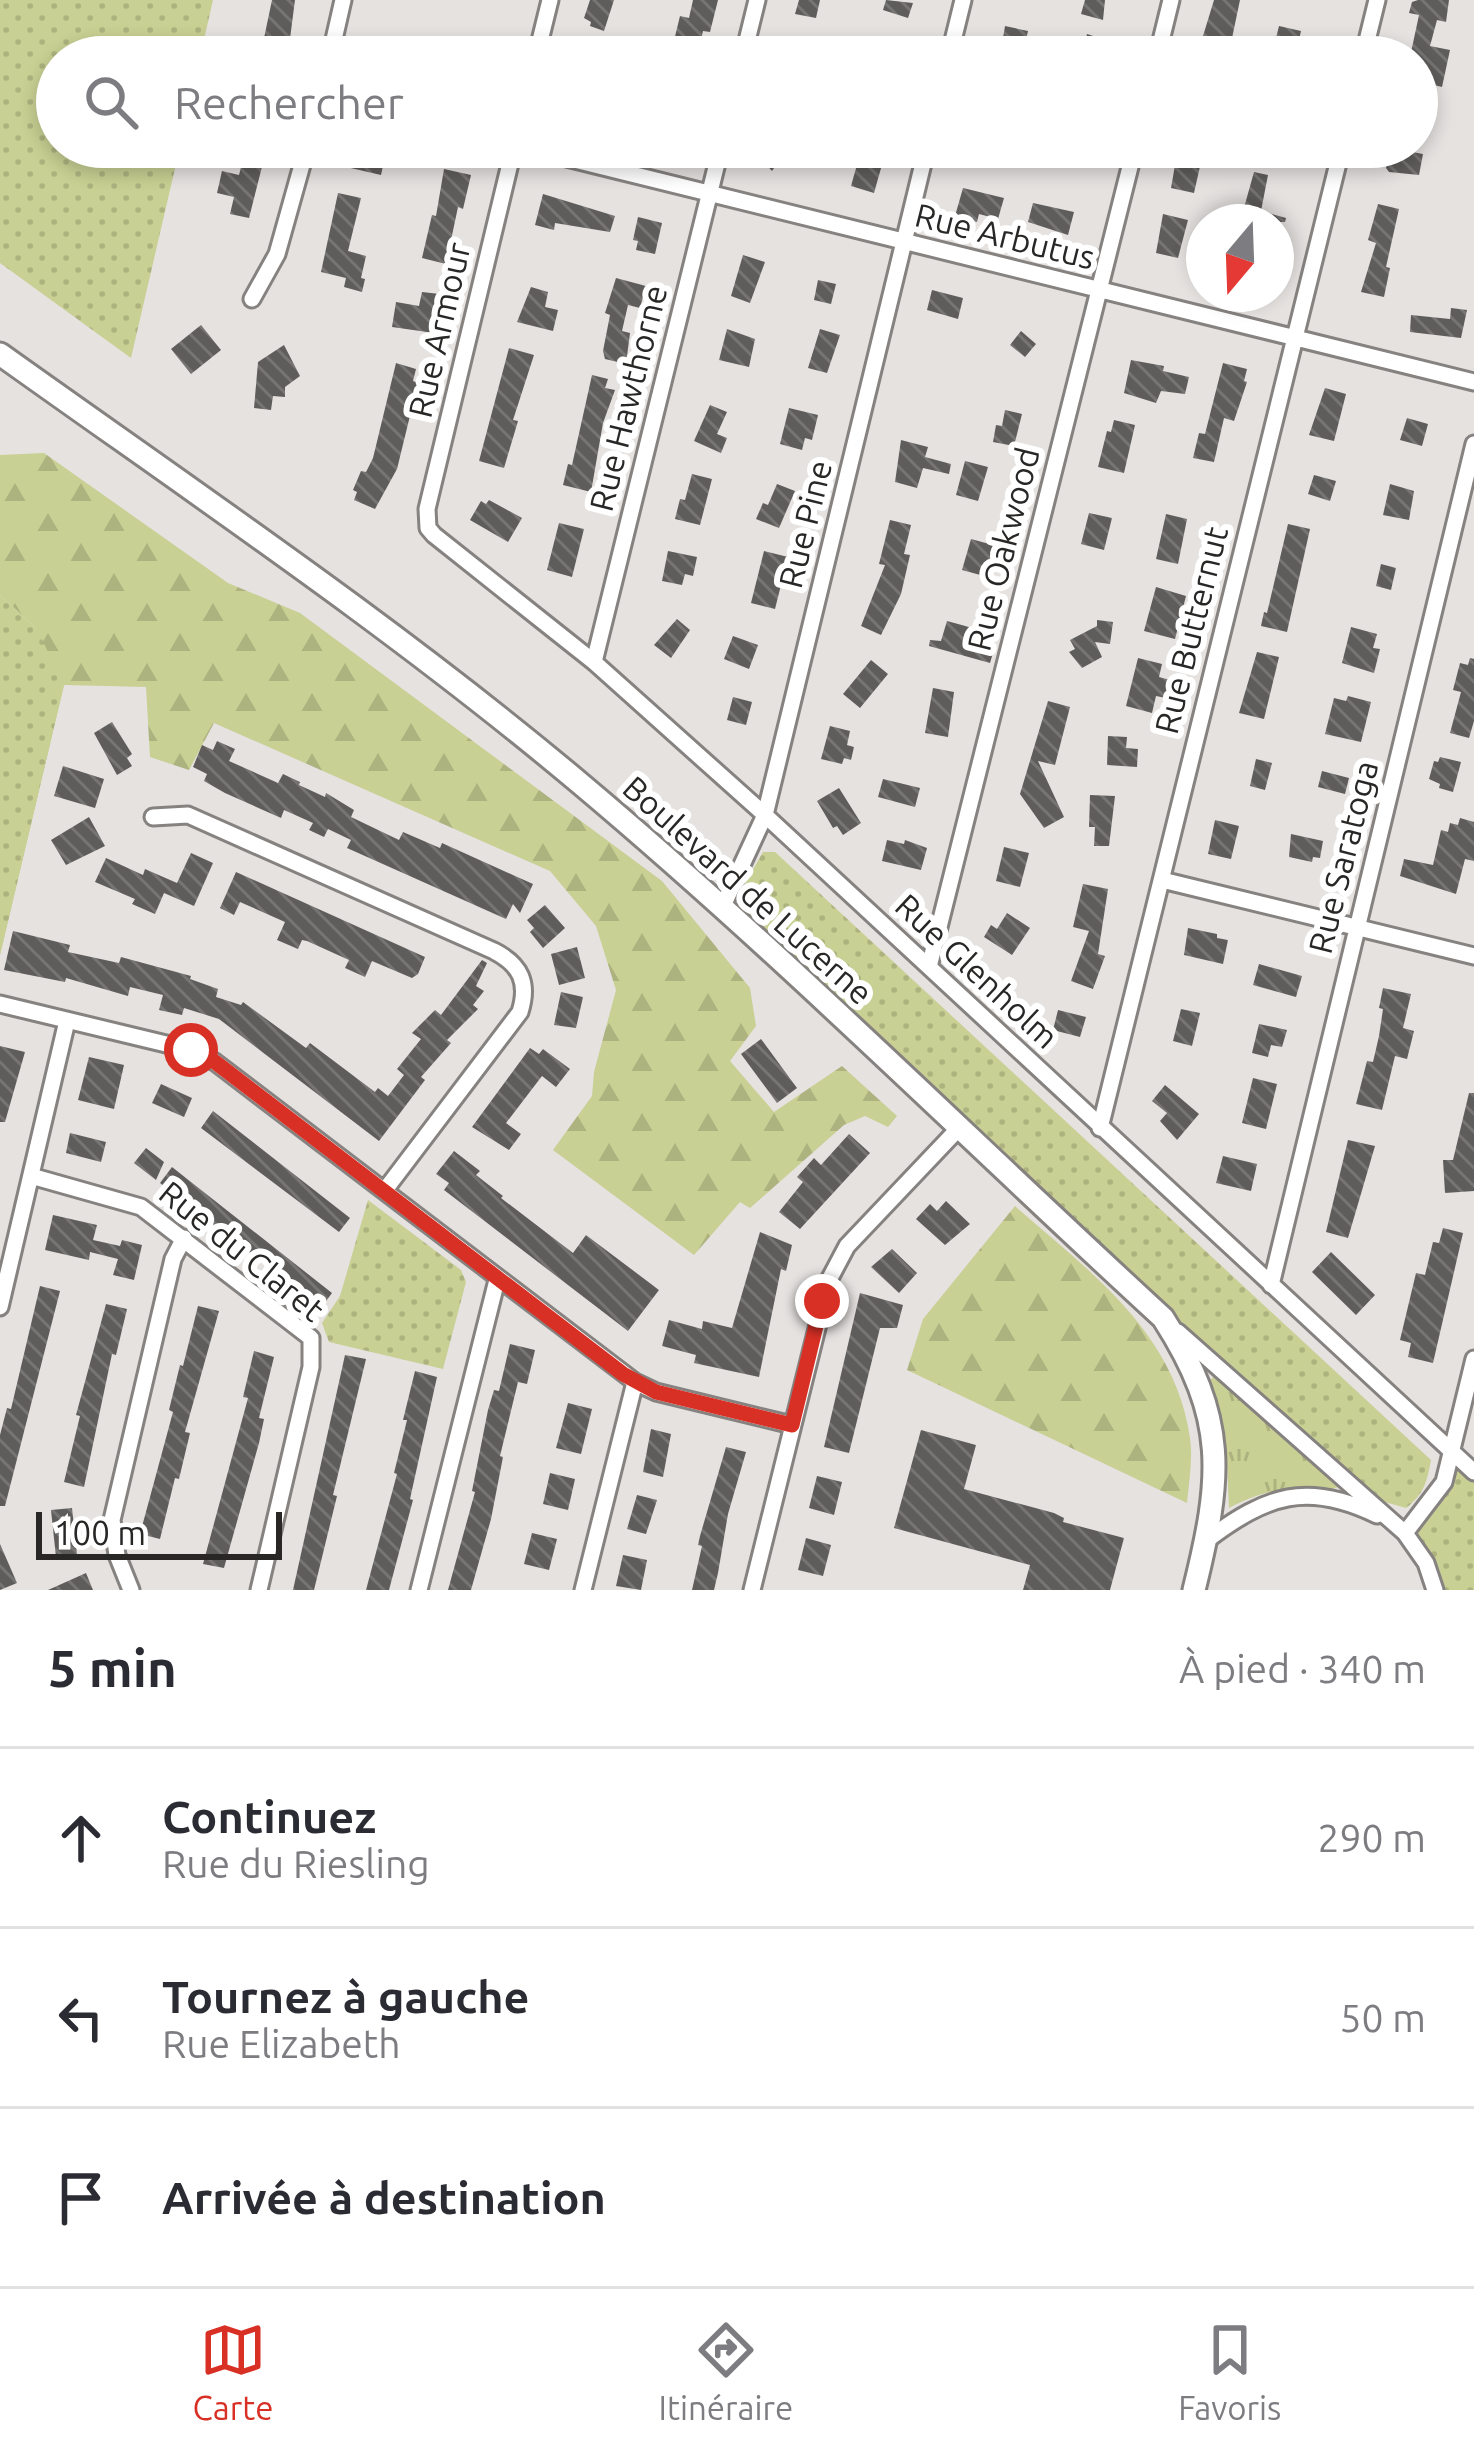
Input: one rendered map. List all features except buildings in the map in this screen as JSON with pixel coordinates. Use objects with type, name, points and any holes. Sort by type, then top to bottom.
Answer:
[{"type":"main road","name":"Boulevard de Lucerne","points":[[0,354],[345,601],[582,784],[722,908],[1162,1318]]},
{"type":"main road","points":[[1162,1318],[1193,1370],[1207,1405],[1215,1463],[1207,1540],[1195,1590]]},
{"type":"street","points":[[335,36],[343,0]]},
{"type":"street","points":[[541,36],[550,0]]},
{"type":"street","points":[[748,36],[757,0]]},
{"type":"street","points":[[954,36],[963,0]]},
{"type":"street","points":[[1162,36],[1171,0]]},
{"type":"street","points":[[1368,36],[1377,0]]},
{"type":"street","points":[[252,299],[278,254],[301,168]]},
{"type":"street","name":"Rue Armour","points":[[428,528],[428,508],[513,168]]},
{"type":"street","name":"Rue Arbutus","points":[[606,168],[1474,382]]},
{"type":"street","name":"Rue Hawthorne","points":[[594,662],[716,168]]},
{"type":"street","name":"Rue Pine","points":[[722,908],[765,815],[922,168]]},
{"type":"street","name":"Rue Oakwood","points":[[929,967],[1130,168]]},
{"type":"street","name":"Rue Butternut","points":[[1100,1128],[1337,168]]},
{"type":"street","name":"Rue Saratoga","points":[[1271,1286],[1474,444]]},
{"type":"street","name":"Rue Glenholm","points":[[428,528],[594,662],[765,815],[1474,1472]]},
{"type":"street","points":[[153,817],[188,814],[516,965],[524,986],[520,1012],[385,1190]]},
{"type":"street","points":[[1162,880],[1474,956]]},
{"type":"street","points":[[0,1004],[202,1054],[635,1382],[656,1392],[792,1425]]},
{"type":"street","points":[[0,1306],[68,1021]]},
{"type":"street","points":[[752,1590],[822,1301],[837,1263],[959,1128]]},
{"type":"street","name":"Rue du Claret","points":[[31,1176],[130,1202],[305,1330],[314,1346],[259,1590]]},
{"type":"street","points":[[131,1590],[117,1555],[112,1520],[173,1259],[184,1238]]},
{"type":"street","points":[[419,1590],[497,1280]]},
{"type":"street","name":"Boulevard de Lucerne","points":[[1162,1318],[1405,1533]]},
{"type":"street","points":[[1405,1533],[1444,1482],[1474,1359]]},
{"type":"street","points":[[583,1590],[635,1382]]},
{"type":"street","points":[[1207,1540],[1246,1513],[1280,1498],[1300,1494],[1340,1499],[1405,1533],[1426,1563],[1436,1590]]},
{"type":"green space","points":[[0,0],[213,0],[205,36],[36,36],[36,168],[175,168],[131,358],[0,263]]},
{"type":"green space","points":[[44,453],[228,583],[300,613],[662,881],[750,988],[756,1026],[730,1061],[774,1112],[842,1066],[897,1116],[888,1127],[865,1116],[844,1125],[750,1208],[740,1202],[694,1255],[553,1150],[592,1096],[616,990],[596,926],[550,871],[214,723],[189,770],[150,757],[146,687],[64,685],[0,955],[0,696],[36,628],[0,595],[0,455]]},
{"type":"green space","points":[[0,595],[37,629],[64,685],[0,955]]},
{"type":"green space","points":[[763,852],[775,852],[1431,1460],[1424,1487],[1412,1503],[1406,1508],[1385,1502],[1178,1331],[744,917],[743,887]]},
{"type":"green space","points":[[368,1200],[461,1270],[466,1282],[443,1369],[329,1342],[322,1323],[340,1296]]},
{"type":"green space","points":[[1015,1206],[1125,1307],[1167,1366],[1190,1438],[1187,1503],[907,1370],[923,1319]]},
{"type":"green space","points":[[1215,1376],[1340,1486],[1325,1491],[1271,1492],[1229,1508],[1226,1441],[1208,1381]]},
{"type":"green space","points":[[1451,1451],[1474,1472],[1474,1590],[1435,1590],[1405,1533],[1436,1495]]},
{"type":"route","points":[[191,1050],[215,1062],[623,1374],[656,1392],[792,1425],[822,1301]]}]
